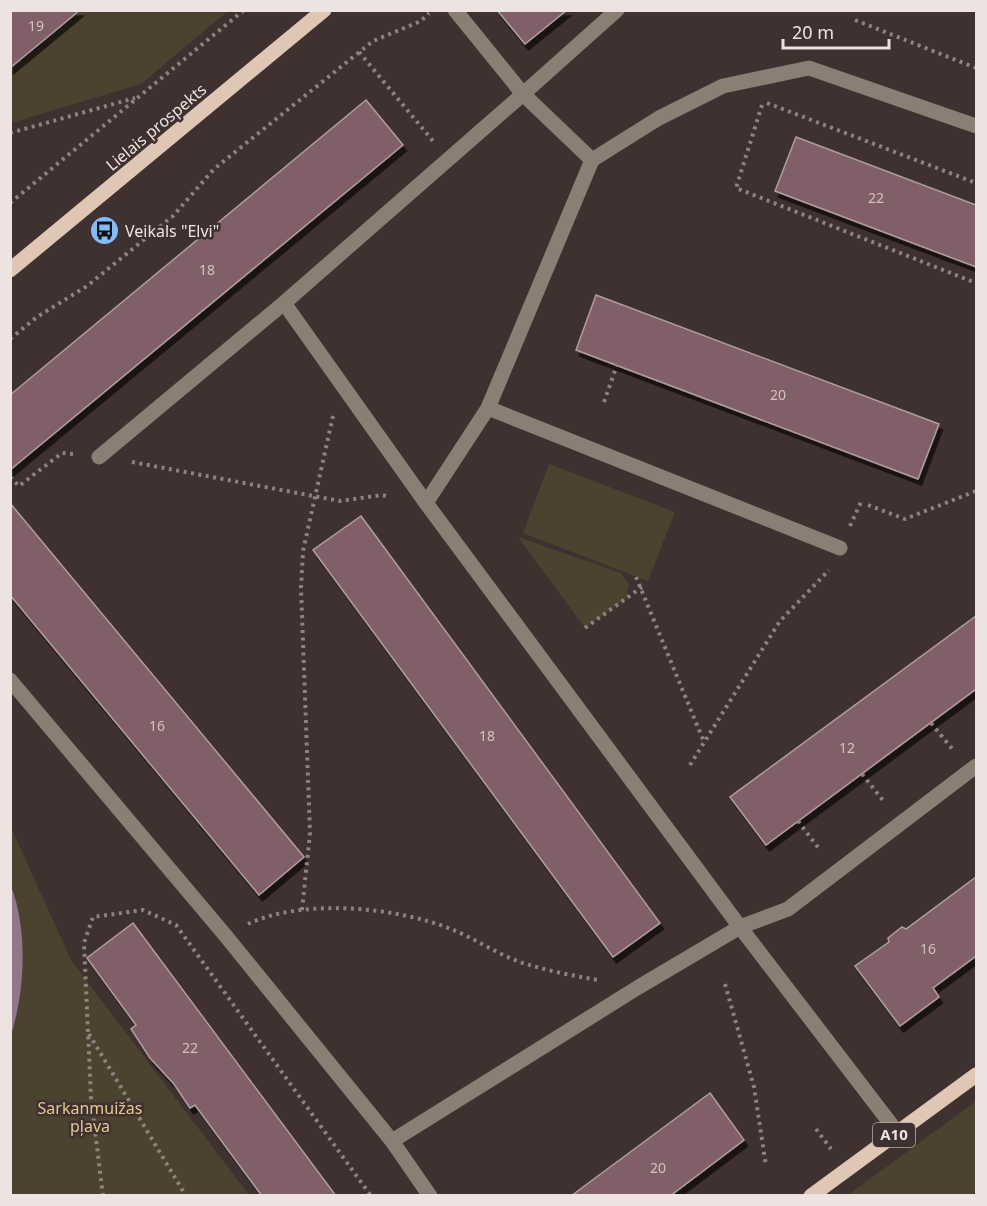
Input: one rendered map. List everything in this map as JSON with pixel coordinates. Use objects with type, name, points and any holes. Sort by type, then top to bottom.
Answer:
[{"type":"main road","name":"Lielais prospekts","points":[[10,270],[324,10]]},
{"type":"main road","name":"A10","points":[[811,1196],[976,1075]]},
{"type":"street","points":[[456,10],[523,94],[592,160]]},
{"type":"street","points":[[99,457],[284,303],[617,10]]},
{"type":"street","points":[[426,503],[488,408],[592,160],[659,118],[723,86],[809,68],[976,126]]},
{"type":"street","points":[[284,303],[426,503],[740,927],[897,1132]]},
{"type":"street","points":[[488,408],[840,548]]},
{"type":"street","points":[[10,680],[225,935],[392,1141],[430,1196]]},
{"type":"street","points":[[392,1141],[637,988],[740,927],[788,909],[976,766]]},
{"type":"path","points":[[10,203],[243,10]]},
{"type":"path","points":[[10,339],[37,317],[87,286],[173,216],[214,169],[373,41],[421,21],[432,10]]},
{"type":"path","points":[[855,20],[976,68]]},
{"type":"path","points":[[359,52],[449,160]]},
{"type":"path","points":[[10,133],[139,97]]},
{"type":"path","points":[[976,183],[763,102],[736,188],[976,283]]},
{"type":"path","points":[[604,402],[617,365]]},
{"type":"path","points":[[302,910],[310,833],[301,588],[303,551],[340,380]]},
{"type":"path","points":[[10,477],[19,486],[62,453],[99,457],[340,501],[382,495],[426,503]]},
{"type":"path","points":[[868,505],[905,519],[976,491]]},
{"type":"path","points":[[690,765],[780,621],[832,566],[861,502]]},
{"type":"path","points":[[636,577],[704,743]]},
{"type":"path","points":[[585,627],[642,587]]},
{"type":"path","points":[[931,723],[954,751]]},
{"type":"path","points":[[862,774],[885,803]]},
{"type":"path","points":[[798,821],[820,850]]},
{"type":"path","points":[[103,1196],[91,1098],[84,943],[93,917],[143,910],[176,925],[372,1196]]},
{"type":"path","points":[[225,935],[263,917],[302,910],[376,911],[411,916],[450,929],[524,964],[637,988]]},
{"type":"path","points":[[725,984],[754,1088],[766,1166]]},
{"type":"path","points":[[87,1032],[186,1196]]},
{"type":"path","points":[[816,1129],[834,1152]]},
{"type":"green space","points":[[80,11],[228,11],[141,84],[11,123],[11,68],[44,44],[43,42]]},
{"type":"green space","points":[[549,464],[675,512],[648,581],[523,533]]},
{"type":"green space","points":[[518,537],[621,573],[629,584],[626,599],[585,628]]},
{"type":"green space","name":"Sarkanmuižas pļava","points":[[10,825],[71,960],[249,1195],[11,1195]]},
{"type":"green space","points":[[976,1101],[976,1191],[970,1196],[848,1195]]},
{"type":"shaded area","points":[[11,886],[20,922],[23,960],[16,1018],[11,1035]]},
{"type":"building","points":[[10,10],[80,10],[10,68]]},
{"type":"building","points":[[497,10],[567,10],[525,44]]},
{"type":"building","points":[[366,100],[403,145],[10,470],[10,395]]},
{"type":"building","points":[[796,137],[976,205],[976,267],[775,191]]},
{"type":"building","points":[[596,295],[939,424],[918,479],[576,350]]},
{"type":"building","points":[[10,503],[304,857],[259,895],[10,595]]},
{"type":"building","points":[[361,516],[660,923],[613,957],[313,550]]},
{"type":"building","points":[[976,616],[976,689],[766,845],[730,797]]},
{"type":"building","points":[[976,877],[976,956],[933,988],[939,997],[900,1026],[855,966],[889,942],[888,938],[902,927],[906,929]]},
{"type":"building","points":[[133,923],[336,1196],[262,1196],[195,1105],[190,1108],[174,1084],[150,1058],[131,1029],[136,1025],[87,958]]},
{"type":"building","points":[[710,1093],[744,1140],[670,1196],[571,1196]]},
{"type":"place","name":"Veikals \"Elvi\"","points":[[104,231]]}]
